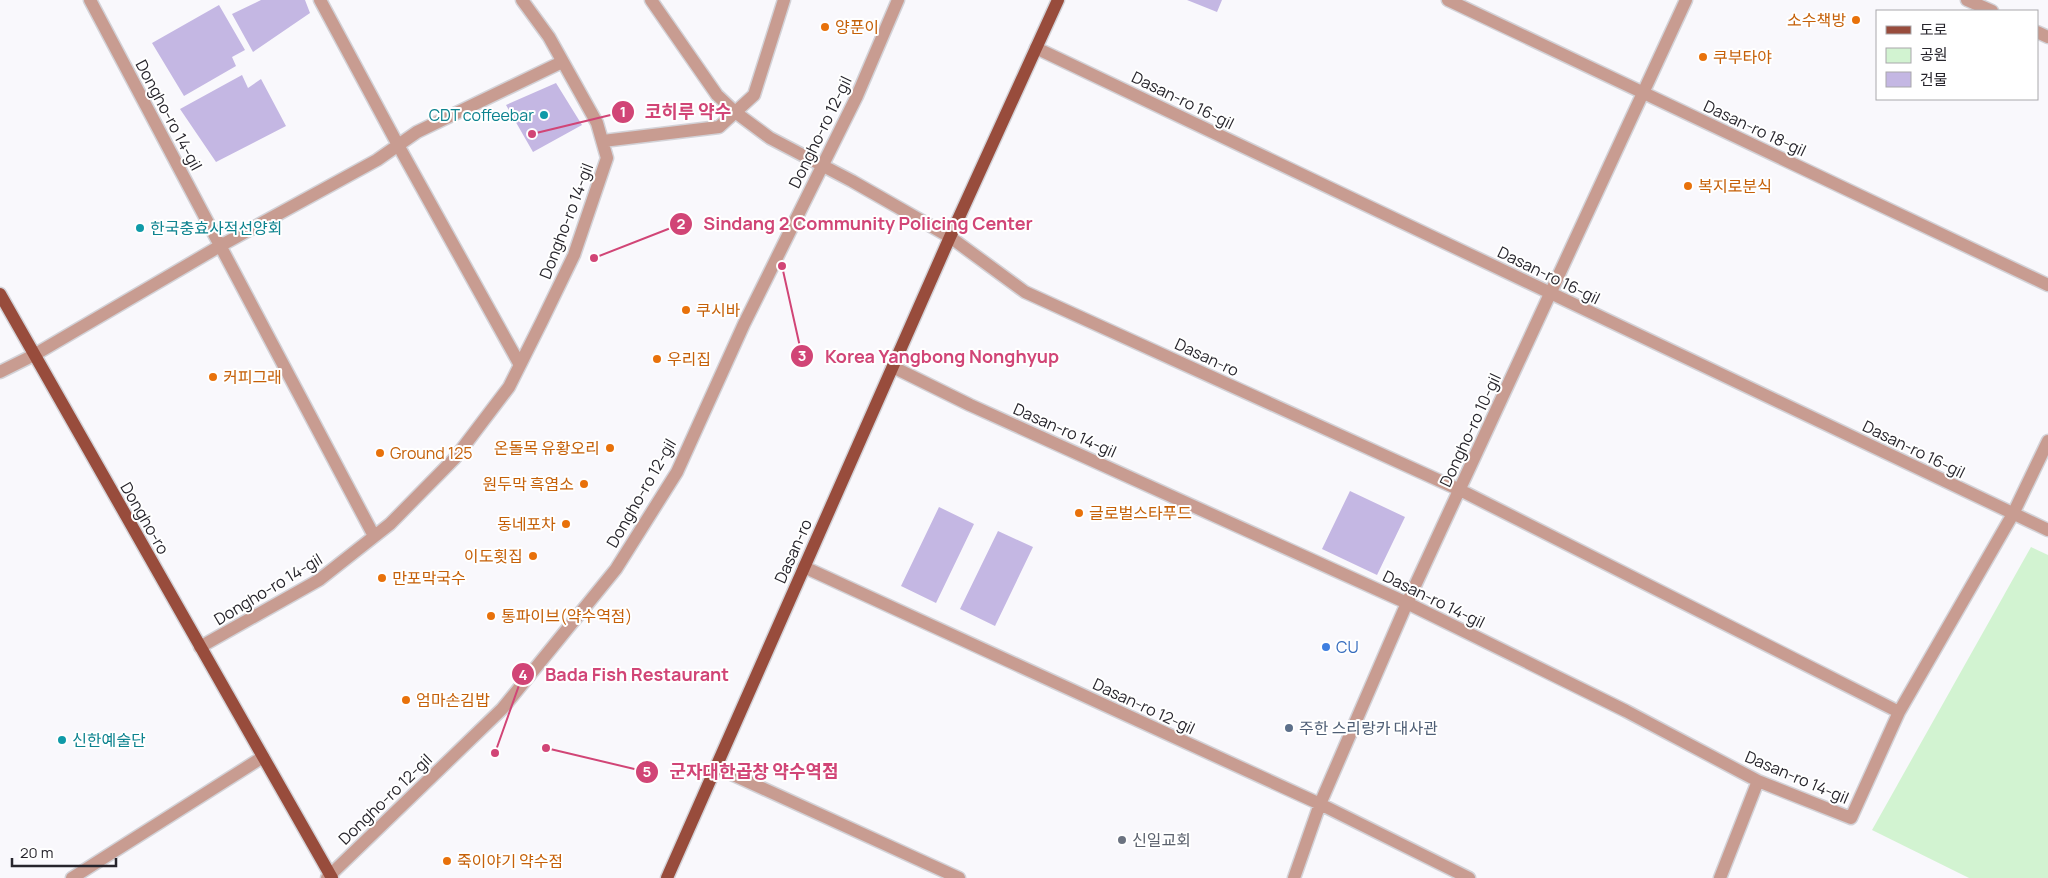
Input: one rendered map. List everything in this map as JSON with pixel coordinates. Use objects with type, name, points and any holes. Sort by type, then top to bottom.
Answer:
[{"type":"main road","name":"Dasan-ro","points":[[667,878],[950,237],[1058,0]]},
{"type":"main road","name":"Dongho-ro","points":[[0,294],[330,877]]},
{"type":"street","name":"Dongho-ro 14-gil","points":[[90,0],[374,536]]},
{"type":"street","points":[[320,0],[520,365]]},
{"type":"street","name":"Dongho-ro 14-gil","points":[[200,648],[319,580],[390,524],[454,458],[509,387],[520,365],[574,255],[607,158],[597,123],[549,37],[522,0]]},
{"type":"street","points":[[651,0],[717,95],[736,112],[770,138],[950,237]]},
{"type":"street","points":[[603,141],[719,128],[754,95],[784,0]]},
{"type":"street","name":"Dongho-ro 12-gil","points":[[330,877],[502,709],[616,569],[676,472],[744,324],[857,96],[898,0]]},
{"type":"street","name":"Dasan-ro 18-gil","points":[[1448,0],[2048,285]]},
{"type":"street","name":"Dongho-ro 10-gil","points":[[1294,878],[1320,804],[1407,603],[1552,294],[1686,0]]},
{"type":"street","points":[[1967,0],[1990,10]]},
{"type":"street","name":"Dasan-ro 16-gil","points":[[1036,48],[2048,530]]},
{"type":"street","points":[[0,372],[34,355],[220,246],[377,160],[417,132],[562,62]]},
{"type":"street","name":"Dasan-ro","points":[[950,237],[1025,292],[1460,490]]},
{"type":"street","name":"Dasan-ro 14-gil","points":[[893,367],[970,405],[1407,603],[1626,711],[1758,780],[1851,818],[1899,712],[2013,514],[2048,441]]},
{"type":"street","points":[[1460,490],[1899,712]]},
{"type":"street","name":"Dasan-ro 12-gil","points":[[804,567],[1320,804],[1469,878]]},
{"type":"street","points":[[72,878],[263,757]]},
{"type":"street","points":[[716,767],[959,878]]},
{"type":"street","points":[[1720,878],[1758,780]]},
{"type":"green space","points":[[2031,547],[2048,555],[2048,878],[1969,878],[1872,830]]},
{"type":"building","points":[[261,0],[305,0],[310,13],[253,52],[232,14]]},
{"type":"building","points":[[1187,0],[1222,0],[1217,12]]},
{"type":"building","points":[[219,5],[245,50],[232,57],[236,66],[184,96],[152,43]]},
{"type":"building","points":[[242,75],[248,88],[261,79],[286,126],[216,162],[180,109]]},
{"type":"building","name":"CDT coffeebar","points":[[556,83],[582,125],[533,152],[506,105]]},
{"type":"building","points":[[1350,491],[1405,517],[1377,575],[1322,549]]},
{"type":"building","points":[[939,507],[974,524],[936,603],[901,586]]},
{"type":"building","points":[[998,531],[1033,547],[995,626],[960,609]]},
{"type":"place","name":"소수책방","points":[[1856,20]]},
{"type":"place","name":"양푼이","points":[[825,27]]},
{"type":"place","name":"쿠부타야","points":[[1703,57]]},
{"type":"place","name":"CDT coffeebar","points":[[544,115]]},
{"type":"place","name":"코히루 약수","points":[[532,134]]},
{"type":"place","name":"복지로분식","points":[[1688,186]]},
{"type":"place","name":"한국충효사적선양회","points":[[140,228]]},
{"type":"place","name":"Sindang 2 Community Policing Center","points":[[594,258]]},
{"type":"place","name":"Korea Yangbong Nonghyup","points":[[782,266]]},
{"type":"place","name":"쿠시바","points":[[686,310]]},
{"type":"place","name":"우리집","points":[[657,359]]},
{"type":"place","name":"커피그래","points":[[213,377]]},
{"type":"place","name":"온돌목 유황오리","points":[[610,448]]},
{"type":"place","name":"Ground 125","points":[[380,453]]},
{"type":"place","name":"원두막 흑염소","points":[[584,484]]},
{"type":"place","name":"글로벌스타푸드","points":[[1079,513]]},
{"type":"place","name":"동네포차","points":[[566,524]]},
{"type":"place","name":"이도횟집","points":[[533,556]]},
{"type":"place","name":"만포막국수","points":[[382,578]]},
{"type":"place","name":"통파이브(약수역점)","points":[[491,616]]},
{"type":"place","name":"CU","points":[[1326,647]]},
{"type":"place","name":"엄마손김밥","points":[[406,700]]},
{"type":"place","name":"주한 스리랑카 대사관","points":[[1289,728]]},
{"type":"place","name":"신한예술단","points":[[62,740]]},
{"type":"place","name":"군자대한곱창 약수역점","points":[[546,748]]},
{"type":"place","name":"Bada Fish Restaurant","points":[[495,753]]},
{"type":"place","name":"신일교회","points":[[1122,840]]},
{"type":"place","name":"죽이야기 약수점","points":[[447,861]]}]
